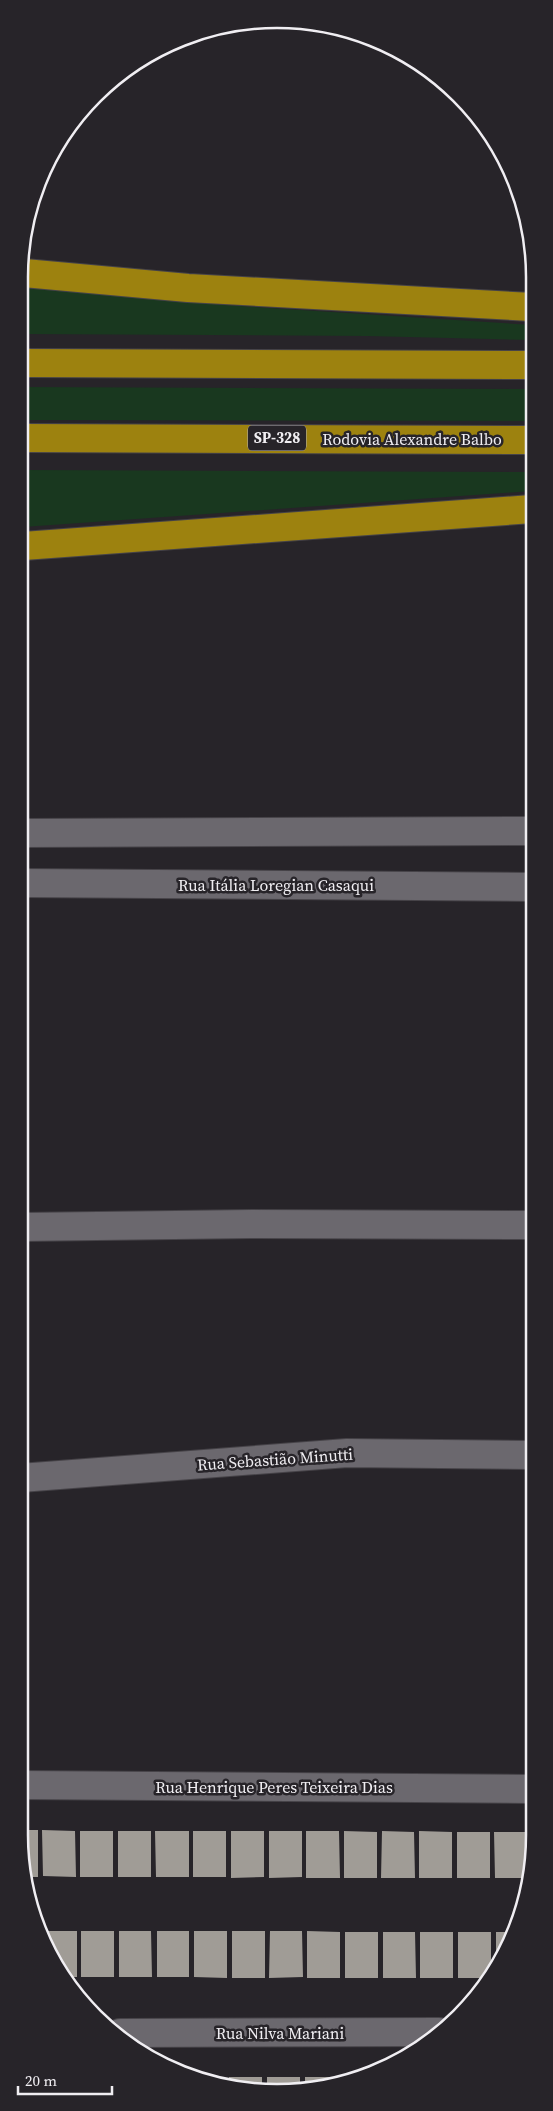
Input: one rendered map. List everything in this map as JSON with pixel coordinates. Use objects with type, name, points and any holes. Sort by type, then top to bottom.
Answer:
[{"type":"highway","points":[[28,273],[188,288],[526,308]]},
{"type":"highway","points":[[28,363],[526,365]]},
{"type":"highway","name":"Rodovia Alexandre Balbo","points":[[28,438],[526,440]]},
{"type":"highway","points":[[28,546],[526,509]]},
{"type":"street","points":[[28,833],[526,831]]},
{"type":"street","name":"Rua Itália Loregian Casaqui","points":[[28,884],[526,887]]},
{"type":"street","points":[[28,1227],[242,1224],[526,1225]]},
{"type":"street","name":"Rua Sebastião Minutti","points":[[28,1477],[347,1453],[526,1455]]},
{"type":"street","name":"Rua Henrique Peres Teixeira Dias","points":[[28,1785],[526,1789]]},
{"type":"street","name":"Rua Nilva Mariani","points":[[126,2033],[428,2032]]},
{"type":"green space","points":[[28,285],[224,305],[526,325],[526,340],[367,336],[28,334]]},
{"type":"green space","points":[[28,387],[526,389],[526,421],[28,420]]},
{"type":"green space","points":[[28,470],[526,472],[526,491],[28,527]]},
{"type":"building","points":[[28,1830],[38,1830],[38,1877],[31,1877]]},
{"type":"building","points":[[42,1830],[75,1831],[76,1877],[43,1876]]},
{"type":"building","points":[[80,1831],[113,1831],[113,1877],[80,1877]]},
{"type":"building","points":[[118,1831],[151,1831],[151,1877],[118,1877]]},
{"type":"building","points":[[155,1831],[189,1831],[189,1877],[156,1877]]},
{"type":"building","points":[[193,1831],[226,1831],[226,1877],[193,1877]]},
{"type":"building","points":[[231,1831],[264,1831],[264,1877],[231,1878]]},
{"type":"building","points":[[269,1831],[302,1831],[302,1877],[269,1878]]},
{"type":"building","points":[[306,1831],[339,1831],[340,1878],[306,1878]]},
{"type":"building","points":[[344,1831],[377,1832],[377,1878],[344,1878]]},
{"type":"building","points":[[382,1831],[414,1832],[415,1878],[381,1878]]},
{"type":"building","points":[[419,1831],[452,1832],[452,1878],[419,1878]]},
{"type":"building","points":[[457,1832],[490,1832],[490,1878],[457,1878]]},
{"type":"building","points":[[494,1832],[526,1832],[522,1878],[495,1878]]},
{"type":"building","points":[[46,1931],[77,1931],[77,1977],[72,1977],[69,1973]]},
{"type":"building","points":[[81,1931],[114,1931],[114,1977],[81,1977]]},
{"type":"building","points":[[119,1931],[151,1931],[152,1977],[119,1977]]},
{"type":"building","points":[[157,1931],[189,1931],[189,1977],[157,1977]]},
{"type":"building","points":[[194,1931],[227,1931],[227,1978],[194,1977]]},
{"type":"building","points":[[232,1931],[265,1931],[265,1978],[232,1978]]},
{"type":"building","points":[[270,1931],[302,1931],[303,1977],[269,1978]]},
{"type":"building","points":[[307,1931],[340,1932],[340,1978],[307,1978]]},
{"type":"building","points":[[345,1932],[378,1932],[378,1978],[345,1978]]},
{"type":"building","points":[[383,1932],[415,1932],[416,1978],[383,1978]]},
{"type":"building","points":[[420,1932],[453,1932],[453,1978],[420,1978]]},
{"type":"building","points":[[458,1932],[491,1932],[491,1961],[484,1973],[480,1978],[458,1978]]},
{"type":"building","points":[[496,1932],[506,1932],[500,1945],[496,1952]]},
{"type":"building","points":[[229,2077],[262,2077],[262,2083],[260,2083],[229,2079]]},
{"type":"building","points":[[267,2077],[300,2077],[300,2082],[267,2083]]},
{"type":"building","points":[[305,2077],[333,2077],[325,2079],[305,2082]]}]
